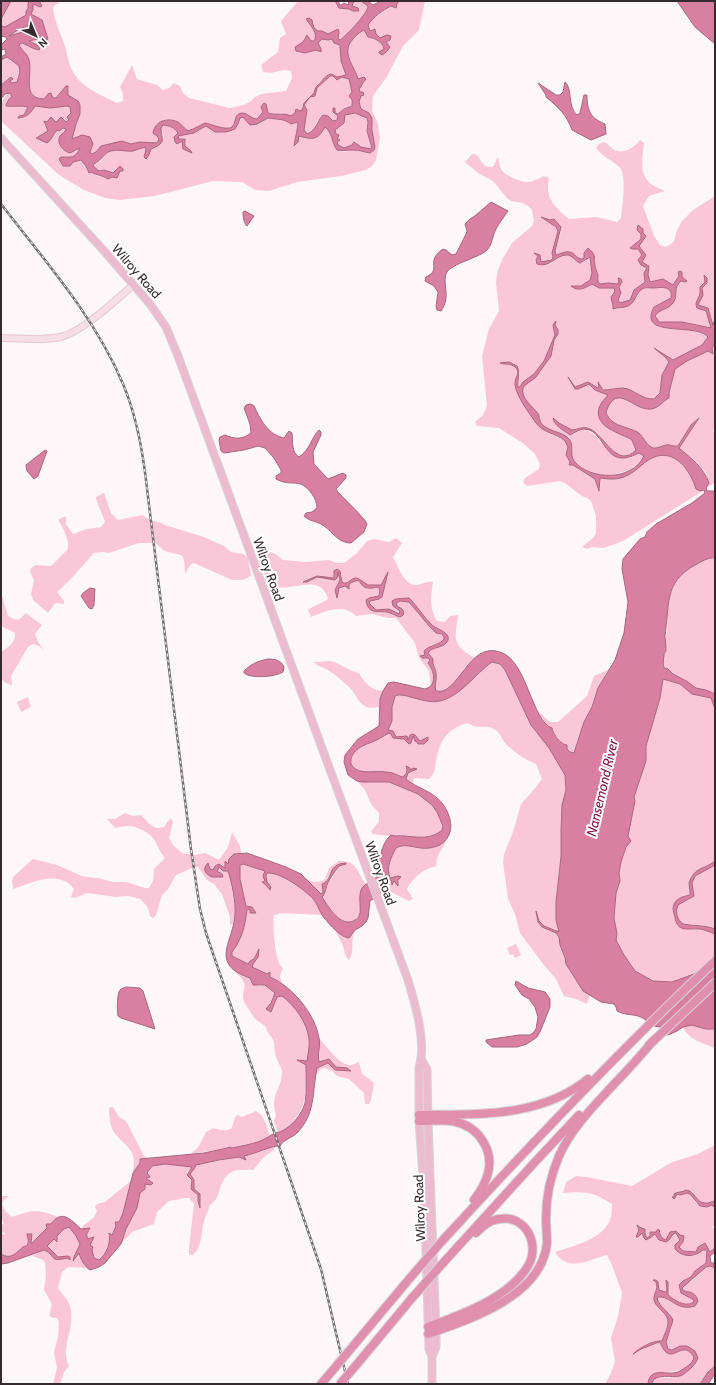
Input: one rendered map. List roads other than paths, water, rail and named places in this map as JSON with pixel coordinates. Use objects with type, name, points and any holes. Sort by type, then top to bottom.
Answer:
[{"type":"highway","points":[[321,1384],[443,1240],[538,1137],[715,961]]},
{"type":"highway","points":[[340,1384],[412,1298],[540,1156],[653,1041],[715,983]]},
{"type":"highway","points":[[423,1118],[512,1111],[548,1102],[582,1084],[636,1038]]},
{"type":"highway","points":[[432,1329],[490,1309],[516,1293],[533,1277],[541,1264],[546,1250],[548,1194],[555,1167],[564,1146],[574,1129],[585,1115],[653,1041]]},
{"type":"highway","points":[[423,1118],[450,1121],[468,1126],[482,1140],[489,1156],[489,1169],[482,1188],[443,1240]]},
{"type":"highway","points":[[432,1329],[479,1306],[509,1286],[529,1264],[533,1254],[533,1243],[528,1231],[520,1223],[509,1219],[499,1218],[485,1224],[443,1263]]},
{"type":"main road","name":"Wilroy Road","points":[[1,138],[105,252],[157,313],[172,340],[413,996],[419,1026],[421,1059],[428,1070],[423,1118],[432,1329],[436,1347],[432,1357],[432,1384]]},
{"type":"main road","points":[[1,338],[51,339],[66,335],[78,329],[133,285]]},
{"type":"water","points":[[11,1],[1,19],[1,2]]},
{"type":"water","points":[[29,1],[39,1],[42,6],[40,7],[33,4],[31,14],[42,20],[48,39],[46,40],[42,38],[29,41],[37,45],[40,49],[39,50],[22,43],[19,45],[29,60],[30,90],[37,98],[44,99],[51,93],[53,98],[56,98],[66,86],[68,86],[68,95],[78,101],[80,105],[80,114],[72,139],[82,135],[90,137],[93,144],[90,152],[92,154],[101,146],[122,141],[131,144],[139,142],[157,143],[159,139],[153,133],[154,129],[159,123],[166,120],[178,122],[188,131],[205,123],[223,128],[230,128],[233,125],[236,116],[240,113],[257,119],[263,112],[261,107],[264,103],[266,104],[268,113],[285,114],[291,116],[295,113],[296,109],[301,111],[304,103],[310,97],[314,93],[316,87],[327,76],[331,74],[337,77],[346,75],[341,61],[340,45],[334,43],[332,39],[322,39],[318,43],[321,52],[316,50],[305,53],[296,51],[295,47],[303,42],[307,35],[311,41],[314,41],[315,38],[315,33],[306,19],[309,18],[312,20],[314,28],[318,31],[328,34],[338,29],[338,39],[340,40],[356,24],[367,9],[368,6],[361,1],[368,1],[373,5],[381,1],[399,1],[396,8],[391,6],[384,10],[368,25],[370,31],[375,29],[376,34],[380,38],[387,35],[391,36],[390,40],[386,42],[390,47],[386,53],[382,55],[379,53],[384,49],[382,44],[376,39],[368,37],[364,30],[355,37],[348,48],[350,61],[358,79],[364,77],[366,79],[359,88],[360,92],[363,92],[364,95],[361,96],[359,102],[361,109],[369,113],[372,118],[374,150],[370,153],[355,150],[337,150],[328,129],[325,127],[315,138],[299,136],[298,142],[294,146],[298,122],[291,124],[283,120],[268,118],[257,124],[250,125],[243,117],[240,118],[235,129],[226,132],[215,132],[206,126],[194,133],[178,136],[179,139],[185,139],[185,146],[192,153],[183,149],[182,141],[177,144],[175,142],[174,137],[178,133],[175,129],[170,126],[163,125],[161,128],[161,143],[151,149],[146,159],[144,157],[145,147],[133,151],[117,150],[108,152],[94,164],[93,166],[99,171],[104,170],[113,173],[120,166],[123,171],[120,171],[117,178],[112,177],[108,179],[91,172],[89,173],[81,160],[73,162],[70,166],[63,166],[59,159],[61,157],[74,156],[80,148],[70,153],[61,146],[59,139],[66,129],[63,128],[59,131],[57,130],[47,143],[36,138],[48,131],[44,121],[47,122],[51,117],[56,122],[61,117],[66,122],[69,120],[67,117],[71,113],[70,107],[50,108],[35,106],[32,111],[24,117],[18,118],[19,116],[24,115],[28,107],[6,106],[9,99],[12,97],[10,93],[5,94],[1,99],[1,85],[11,77],[13,79],[10,81],[11,83],[17,82],[20,69],[17,64],[7,57],[1,60],[1,57],[6,54],[5,49],[1,50],[1,45],[7,39],[6,37],[1,36],[1,26],[5,27],[26,15]],"holes":[[[27,26],[33,26],[33,29],[9,36]],[[330,76],[333,76],[337,80],[342,77],[349,79],[352,92],[349,96],[352,100],[352,106],[344,109],[338,114],[335,113],[335,108],[333,108],[333,112],[338,116],[337,120],[333,121],[328,116],[323,115],[312,131],[307,134],[304,130],[307,110],[304,105],[310,97],[315,96],[317,88]],[[355,113],[367,118],[367,131],[371,149],[361,147],[354,142],[352,145],[344,148],[338,145],[337,142],[340,140],[337,139],[339,135],[336,134],[335,130],[344,123],[345,115]]]},
{"type":"water","points":[[335,1],[338,1],[340,5],[344,3],[348,5],[349,1],[354,1],[352,6],[358,8],[359,11],[339,8]]},
{"type":"water","points":[[677,1],[715,1],[715,44],[695,27]]},
{"type":"water","points":[[565,82],[569,89],[572,107],[577,115],[580,113],[584,95],[587,95],[590,113],[600,122],[605,124],[606,134],[591,140],[572,130],[564,115],[558,107],[546,97],[538,83],[556,95],[560,95],[563,92]]},
{"type":"water","points":[[491,202],[508,211],[497,227],[491,244],[486,251],[454,266],[447,272],[445,276],[446,300],[441,311],[437,310],[438,292],[434,286],[425,281],[426,277],[433,271],[435,258],[443,249],[452,255],[456,254],[467,231],[465,224]]},
{"type":"water","points":[[245,211],[254,216],[247,226],[243,218],[243,212]]},
{"type":"water","name":"Nansemond River","points":[[541,217],[550,220],[554,219],[561,227],[555,251],[556,255],[564,252],[570,252],[582,259],[584,258],[584,253],[588,248],[594,255],[595,267],[600,284],[618,284],[618,278],[621,279],[622,282],[619,287],[621,293],[618,300],[620,303],[630,300],[634,290],[645,282],[644,273],[647,268],[641,265],[638,260],[642,255],[638,249],[630,248],[641,239],[641,234],[637,230],[638,225],[643,229],[643,233],[646,236],[639,246],[646,255],[642,262],[649,266],[648,275],[650,282],[663,279],[673,285],[679,276],[678,272],[680,271],[682,272],[682,277],[687,281],[681,281],[678,284],[676,289],[676,297],[673,303],[655,316],[659,322],[682,322],[711,328],[706,311],[697,308],[696,304],[700,293],[700,287],[705,282],[704,275],[707,278],[707,283],[702,288],[703,295],[698,305],[708,308],[713,325],[715,319],[715,343],[712,348],[713,354],[708,351],[687,361],[675,369],[669,398],[656,407],[651,409],[644,408],[620,398],[615,399],[610,403],[606,412],[611,421],[639,433],[651,447],[654,448],[667,445],[678,446],[691,425],[699,418],[679,448],[697,464],[704,473],[709,483],[706,488],[707,491],[715,491],[715,558],[710,558],[695,565],[678,579],[673,587],[668,605],[665,635],[666,650],[663,662],[664,668],[668,669],[673,674],[696,688],[715,694],[715,709],[711,698],[692,694],[680,684],[663,679],[660,698],[646,746],[646,761],[634,797],[635,801],[628,836],[631,841],[626,847],[621,862],[619,873],[620,881],[616,893],[614,918],[617,934],[616,940],[624,955],[635,971],[653,981],[672,982],[705,970],[715,964],[715,1029],[706,1029],[692,1025],[683,1027],[668,1035],[664,1033],[661,1027],[654,1026],[638,1016],[617,1011],[614,1004],[601,1002],[583,991],[566,964],[559,937],[556,933],[542,927],[538,922],[536,911],[539,921],[544,926],[559,932],[556,920],[556,902],[561,857],[562,805],[566,790],[565,775],[549,748],[531,725],[505,670],[500,664],[492,662],[461,690],[440,701],[434,702],[421,700],[403,695],[395,696],[392,707],[392,721],[388,730],[393,731],[396,737],[407,736],[408,740],[412,734],[415,735],[420,741],[428,737],[428,740],[424,744],[418,744],[413,736],[411,743],[409,744],[404,739],[393,738],[389,733],[360,747],[354,752],[351,759],[351,764],[357,770],[367,772],[388,772],[402,777],[407,772],[406,766],[410,768],[410,770],[413,768],[417,769],[408,773],[406,779],[434,795],[443,804],[450,819],[451,826],[447,839],[436,846],[425,848],[400,846],[396,848],[390,862],[389,874],[390,878],[398,876],[401,877],[398,880],[398,886],[394,881],[392,885],[391,880],[389,880],[379,895],[370,901],[368,918],[366,922],[355,930],[349,938],[342,936],[330,925],[314,901],[298,886],[278,875],[267,873],[267,882],[271,887],[270,890],[262,882],[265,881],[263,876],[265,871],[243,864],[240,865],[240,879],[246,906],[252,907],[256,913],[250,913],[250,909],[247,910],[242,932],[232,952],[232,956],[248,964],[254,959],[259,949],[258,957],[252,967],[267,974],[270,972],[270,977],[278,981],[294,994],[308,1011],[317,1029],[319,1038],[319,1062],[329,1059],[336,1067],[347,1068],[351,1071],[335,1070],[328,1063],[317,1068],[312,1102],[307,1118],[297,1133],[280,1146],[244,1156],[246,1160],[239,1157],[196,1165],[190,1174],[194,1180],[194,1189],[200,1194],[200,1208],[198,1195],[191,1189],[192,1180],[187,1175],[192,1167],[166,1164],[152,1166],[147,1173],[150,1177],[146,1178],[153,1183],[151,1185],[145,1184],[145,1189],[140,1193],[137,1208],[126,1229],[121,1244],[105,1263],[99,1267],[90,1270],[83,1263],[79,1253],[73,1261],[80,1244],[69,1227],[64,1229],[57,1236],[57,1242],[54,1239],[47,1246],[58,1257],[68,1256],[70,1257],[70,1260],[67,1258],[58,1260],[55,1259],[44,1250],[8,1263],[1,1264],[1,1254],[5,1256],[13,1255],[27,1245],[27,1234],[32,1234],[32,1243],[47,1228],[46,1224],[51,1224],[55,1219],[62,1216],[70,1219],[81,1229],[90,1228],[87,1233],[87,1237],[88,1239],[94,1237],[90,1245],[93,1247],[92,1250],[94,1258],[99,1260],[108,1248],[109,1233],[112,1235],[116,1226],[115,1222],[119,1222],[123,1213],[133,1173],[140,1163],[140,1159],[204,1153],[254,1143],[286,1129],[293,1123],[302,1111],[306,1098],[306,1065],[297,1060],[307,1061],[309,1042],[306,1027],[300,1015],[282,996],[277,997],[271,1012],[266,1009],[271,1003],[275,993],[265,985],[253,985],[250,978],[237,972],[230,966],[226,951],[234,924],[235,914],[232,887],[228,871],[223,871],[219,867],[217,871],[222,874],[223,877],[212,877],[205,871],[205,867],[208,863],[210,869],[213,870],[215,866],[219,864],[225,868],[225,861],[228,864],[229,859],[234,854],[247,853],[301,874],[321,894],[323,892],[322,884],[326,882],[333,869],[340,864],[346,863],[339,866],[328,882],[322,897],[340,919],[350,922],[357,919],[359,916],[360,894],[362,888],[377,877],[377,869],[375,867],[378,866],[382,849],[391,835],[429,837],[442,830],[443,826],[437,812],[432,805],[418,794],[389,782],[357,781],[348,775],[344,762],[345,755],[358,739],[379,726],[380,699],[388,683],[394,682],[425,689],[432,684],[434,678],[428,663],[430,660],[420,656],[425,655],[424,651],[438,644],[444,639],[444,637],[442,634],[436,633],[430,627],[409,602],[400,601],[396,603],[397,606],[404,612],[400,617],[391,613],[372,611],[369,609],[366,600],[379,596],[380,590],[378,587],[365,587],[357,581],[349,584],[349,589],[345,586],[339,588],[337,598],[335,590],[340,580],[338,572],[335,580],[317,577],[307,582],[303,582],[317,576],[334,578],[334,571],[337,569],[340,571],[342,582],[344,583],[358,578],[368,585],[381,585],[388,572],[382,597],[370,601],[369,603],[376,610],[389,609],[399,614],[400,611],[393,606],[392,601],[396,599],[409,598],[434,627],[448,636],[445,644],[432,649],[428,653],[433,659],[436,672],[436,691],[444,691],[451,686],[471,661],[480,654],[489,651],[500,652],[509,657],[517,666],[539,715],[545,723],[552,728],[560,741],[567,745],[567,749],[574,753],[584,722],[592,707],[598,688],[615,660],[624,633],[628,602],[622,569],[623,559],[640,539],[645,537],[647,532],[656,524],[692,503],[705,493],[704,490],[700,491],[696,489],[690,475],[681,463],[675,458],[660,455],[648,460],[632,473],[624,477],[615,479],[600,478],[599,491],[595,479],[573,465],[569,465],[570,462],[566,455],[568,447],[565,441],[542,429],[530,415],[516,390],[515,382],[517,369],[511,365],[500,363],[509,362],[517,366],[519,372],[518,387],[520,387],[523,382],[534,374],[544,361],[555,335],[553,325],[556,321],[555,325],[558,330],[558,334],[554,340],[551,356],[536,377],[524,386],[523,394],[527,402],[539,415],[543,425],[564,435],[570,440],[574,461],[581,468],[600,475],[621,474],[638,464],[644,456],[639,453],[627,458],[618,458],[607,449],[598,436],[592,431],[583,429],[570,435],[557,426],[554,421],[553,418],[572,430],[583,428],[590,429],[595,432],[611,449],[623,456],[629,455],[636,450],[632,440],[610,429],[600,420],[599,408],[608,395],[595,390],[589,384],[575,389],[568,377],[575,387],[588,382],[598,388],[598,382],[603,390],[623,388],[631,390],[646,398],[654,399],[660,393],[662,375],[669,362],[654,348],[673,360],[702,345],[708,337],[702,333],[692,330],[660,327],[654,323],[651,317],[654,307],[671,298],[669,289],[660,287],[643,288],[639,291],[631,304],[626,307],[613,309],[611,297],[615,291],[614,288],[599,288],[592,284],[579,289],[571,286],[581,286],[590,280],[592,273],[590,257],[580,263],[567,255],[559,257],[546,264],[537,264],[536,260],[538,256],[534,253],[540,255],[541,262],[552,260],[552,253],[558,231],[556,227]]},
{"type":"water","points":[[251,404],[254,406],[265,426],[273,434],[284,438],[289,431],[292,433],[294,450],[296,455],[299,457],[306,451],[319,430],[321,432],[313,452],[314,464],[328,479],[343,473],[346,475],[346,478],[336,489],[367,524],[364,532],[351,543],[347,543],[339,539],[322,524],[304,516],[306,513],[312,512],[317,508],[314,497],[303,485],[287,483],[276,479],[276,476],[281,473],[281,470],[274,458],[265,448],[258,446],[224,453],[221,451],[219,440],[220,437],[225,435],[241,438],[251,433],[250,424],[244,408],[246,405]]},
{"type":"water","points":[[45,450],[47,451],[38,476],[34,479],[27,471],[26,465]]},
{"type":"water","points":[[90,588],[95,589],[94,605],[92,609],[89,608],[81,596]]},
{"type":"water","points":[[268,659],[279,661],[284,667],[283,672],[263,677],[247,675],[244,673],[244,671],[252,665]]},
{"type":"water","points":[[715,861],[715,865],[695,876],[692,883],[694,896],[678,905],[677,913],[678,918],[683,924],[715,929],[715,934],[706,930],[681,928],[676,922],[673,910],[675,902],[679,898],[690,895],[689,883],[694,874]]},
{"type":"water","points":[[516,981],[528,988],[545,992],[550,999],[550,1007],[537,1037],[527,1044],[517,1047],[492,1047],[486,1042],[486,1040],[519,1035],[530,1035],[536,1029],[538,1017],[535,1007],[529,999],[522,995],[515,985]]},
{"type":"water","points":[[126,987],[140,988],[143,991],[155,1029],[118,1016],[118,995],[121,989]]},
{"type":"water","points":[[686,1190],[692,1192],[697,1199],[702,1202],[707,1203],[715,1201],[715,1208],[712,1205],[707,1207],[700,1206],[688,1193],[680,1195],[677,1194],[674,1199],[672,1197],[674,1197],[674,1194],[676,1193]]},
{"type":"water","points":[[637,1225],[645,1229],[647,1238],[650,1236],[650,1232],[656,1232],[658,1229],[662,1238],[666,1240],[670,1232],[676,1231],[680,1235],[684,1236],[683,1242],[679,1247],[683,1251],[696,1252],[698,1247],[705,1243],[710,1252],[715,1248],[715,1252],[710,1256],[711,1263],[715,1263],[715,1268],[710,1266],[706,1267],[682,1288],[684,1291],[691,1292],[696,1296],[698,1301],[695,1306],[683,1307],[666,1298],[658,1297],[657,1299],[660,1305],[673,1320],[666,1342],[668,1349],[672,1350],[680,1346],[687,1346],[695,1351],[698,1358],[694,1365],[683,1375],[657,1378],[652,1382],[653,1384],[648,1383],[652,1375],[656,1373],[678,1372],[689,1365],[694,1357],[687,1350],[670,1354],[667,1353],[659,1342],[633,1354],[646,1345],[662,1341],[667,1327],[667,1316],[657,1306],[654,1300],[657,1285],[653,1280],[658,1282],[659,1290],[665,1292],[667,1291],[666,1280],[668,1282],[668,1295],[676,1301],[683,1304],[693,1303],[694,1300],[681,1293],[679,1285],[691,1277],[695,1271],[706,1263],[707,1250],[703,1250],[689,1256],[682,1254],[675,1249],[675,1245],[680,1240],[676,1233],[673,1234],[666,1242],[659,1240],[655,1234],[646,1240],[642,1233],[636,1237],[639,1230]]},
{"type":"water","points":[[715,1366],[715,1374],[708,1384],[700,1384],[708,1372]]},
{"type":"railway","points":[[1,204],[52,268],[84,313],[112,359],[123,384],[134,416],[145,472],[191,849],[200,909],[206,933],[321,1269],[348,1384]]}]
